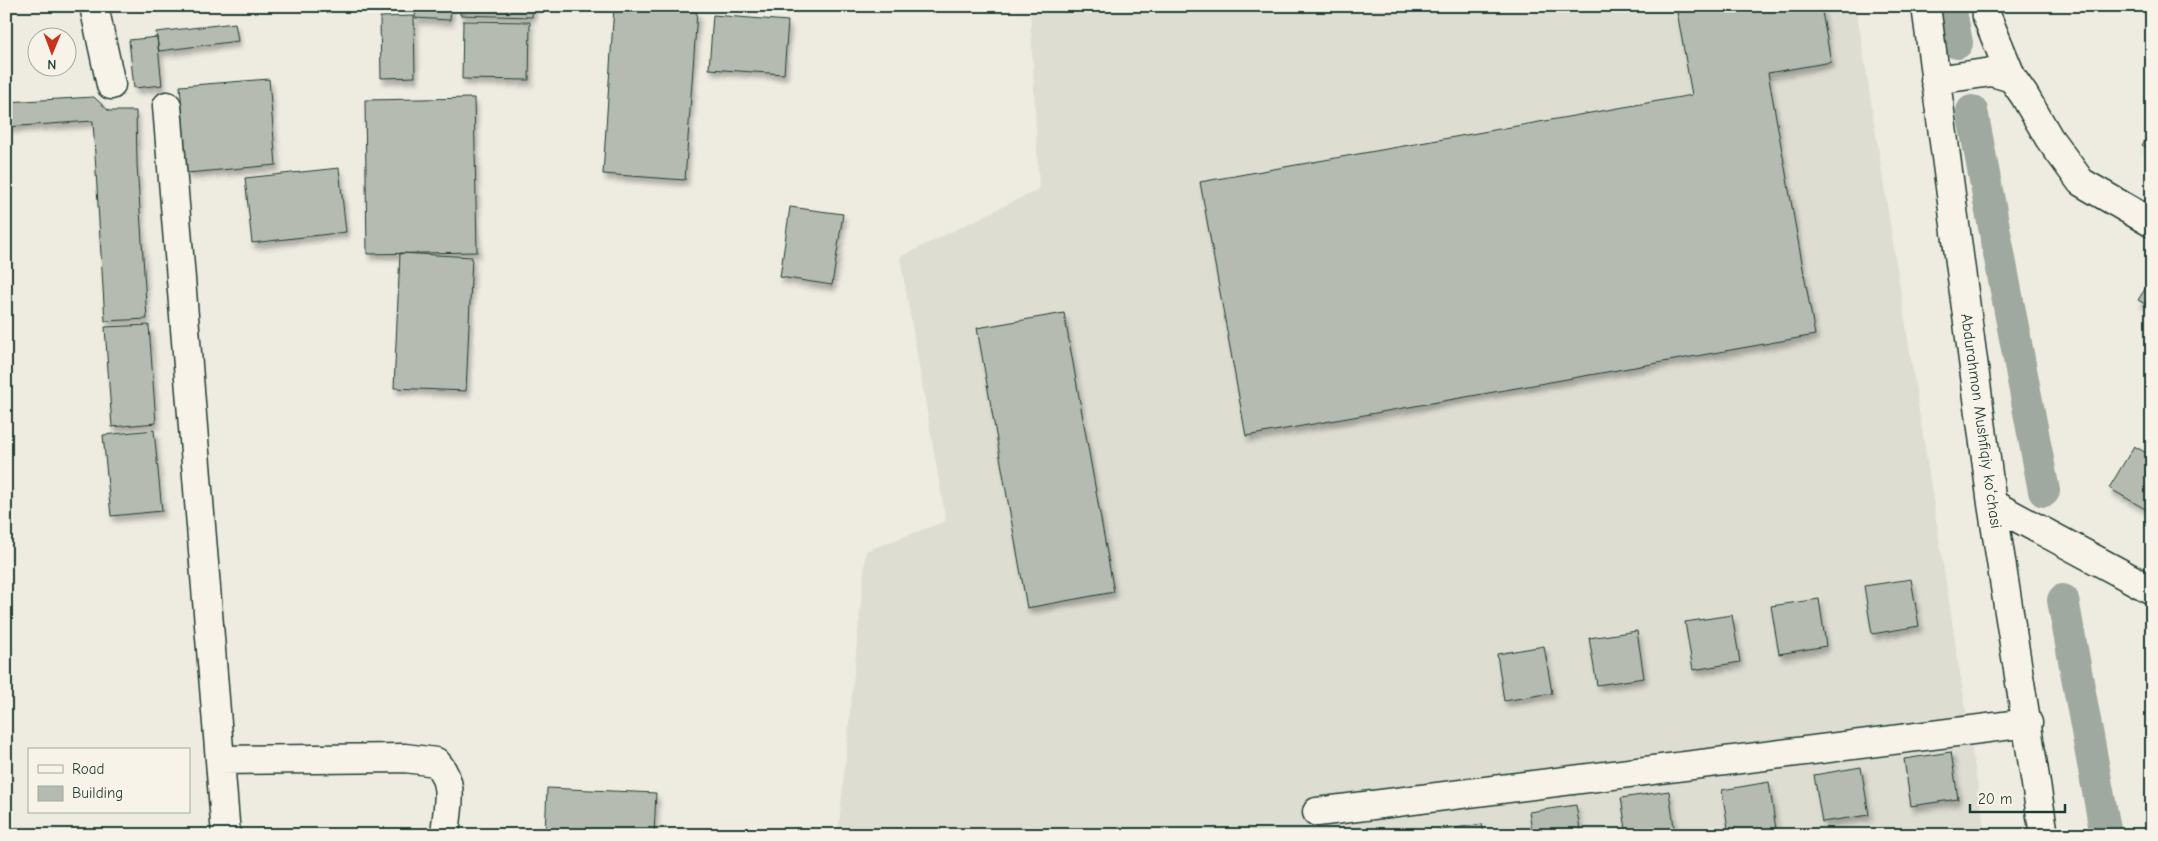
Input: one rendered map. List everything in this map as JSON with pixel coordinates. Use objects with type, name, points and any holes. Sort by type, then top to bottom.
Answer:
[{"type":"street","points":[[94,6],[111,85]]},
{"type":"street","name":"Abdurahmon Mushfiqiy koʻchasi","points":[[1926,6],[1992,504],[2028,723],[2044,835]]},
{"type":"street","points":[[1986,6],[1988,17],[2012,78],[2049,138],[2081,182],[2152,223]]},
{"type":"street","points":[[1935,80],[1992,72],[2012,78]]},
{"type":"street","points":[[167,106],[226,835]]},
{"type":"street","points":[[1992,504],[2152,590]]},
{"type":"street","points":[[1317,812],[2028,723]]},
{"type":"street","points":[[220,760],[405,758],[436,762],[450,783],[445,835]]},
{"type":"shaded area","points":[[1048,6],[1856,6],[1985,833],[838,835],[866,551],[946,521],[900,257],[1039,189],[1030,9]]},
{"type":"building","points":[[416,6],[451,6],[450,20],[415,18]]},
{"type":"building","points":[[460,6],[533,6],[532,17],[460,15]]},
{"type":"building","points":[[614,6],[697,12],[685,180],[603,174]]},
{"type":"building","points":[[1676,6],[1821,6],[1831,62],[1768,73],[1815,335],[1246,436],[1200,182],[1692,95]]},
{"type":"building","points":[[713,15],[788,21],[784,74],[709,69]]},
{"type":"building","points":[[414,16],[415,77],[381,78],[380,17]]},
{"type":"building","points":[[463,21],[530,22],[529,80],[462,79]]},
{"type":"building","points":[[235,23],[238,41],[159,51],[156,32]]},
{"type":"building","points":[[157,37],[162,85],[134,88],[129,40]]},
{"type":"building","points":[[269,79],[276,165],[187,173],[180,86]]},
{"type":"building","points":[[94,97],[109,111],[136,111],[137,164],[147,319],[105,321],[93,121],[6,127],[6,102]]},
{"type":"building","points":[[474,98],[477,252],[367,254],[365,100]]},
{"type":"building","points":[[2152,129],[2152,151],[2142,145]]},
{"type":"building","points":[[339,168],[346,232],[252,243],[245,178]]},
{"type":"building","points":[[790,207],[843,214],[832,285],[780,277]]},
{"type":"building","points":[[400,253],[472,257],[466,391],[394,388]]},
{"type":"building","points":[[2152,278],[2152,308],[2138,300]]},
{"type":"building","points":[[1064,313],[1114,592],[1027,608],[977,328]]},
{"type":"building","points":[[149,325],[156,423],[112,427],[105,327]]},
{"type":"building","points":[[154,430],[162,511],[111,516],[103,435]]},
{"type":"building","points":[[2134,446],[2152,456],[2152,513],[2109,488]]},
{"type":"building","points":[[1911,579],[1919,626],[1872,634],[1864,586]]},
{"type":"building","points":[[1819,599],[1826,646],[1779,654],[1771,606]]},
{"type":"building","points":[[1732,615],[1740,662],[1693,670],[1685,622]]},
{"type":"building","points":[[1637,631],[1644,678],[1597,685],[1589,638]]},
{"type":"building","points":[[1544,646],[1552,693],[1504,701],[1497,654]]},
{"type":"building","points":[[1951,752],[1958,799],[1911,806],[1904,759]]},
{"type":"building","points":[[1861,767],[1869,815],[1822,822],[1814,775]]},
{"type":"building","points":[[1769,782],[1776,830],[1729,835],[1722,790]]},
{"type":"building","points":[[547,788],[656,793],[654,835],[545,835]]},
{"type":"building","points":[[1669,791],[1675,835],[1627,835],[1621,798]]},
{"type":"building","points":[[1576,805],[1581,835],[1533,835],[1529,812]]},
{"type":"building","points":[[1482,824],[1484,835],[1436,835],[1435,831]]},
{"type":"waterway","points":[[1950,6],[1957,43]]},
{"type":"waterway","points":[[1972,111],[2044,491]]},
{"type":"waterway","points":[[2063,600],[2106,835]]}]
